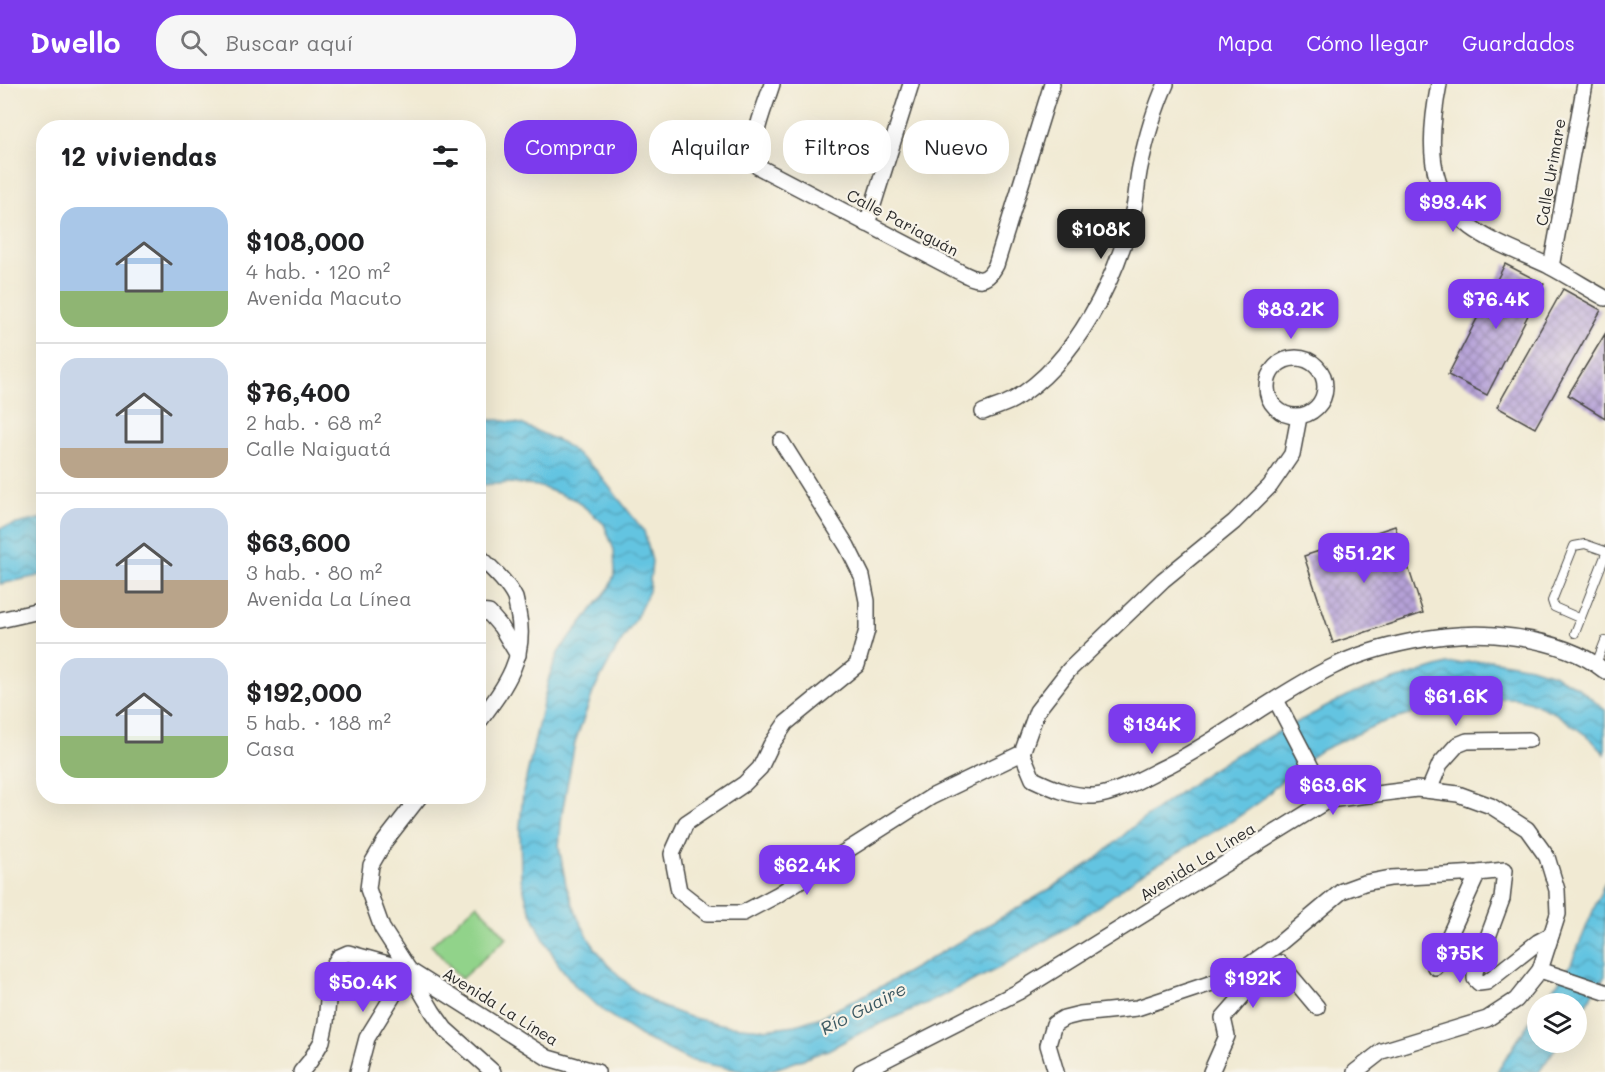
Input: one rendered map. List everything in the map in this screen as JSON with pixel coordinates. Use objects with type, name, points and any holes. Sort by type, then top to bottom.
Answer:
[{"type":"street","name":"Calle Pariaguán","points":[[772,84],[755,138],[753,152],[757,166],[975,279],[984,280],[996,265],[1052,84]]},
{"type":"street","points":[[867,224],[911,84]]},
{"type":"street","points":[[983,412],[1012,400],[1040,380],[1055,365],[1103,296],[1126,238],[1135,205],[1140,167],[1147,140],[1158,101],[1166,84]]},
{"type":"street","points":[[1439,84],[1432,125],[1432,158],[1436,179],[1451,207],[1472,227],[1551,267],[1605,298]]},
{"type":"street","name":"Calle Urimare","points":[[1551,267],[1585,84]]},
{"type":"street","points":[[1299,417],[1292,454],[1270,486],[1234,522],[1163,580],[1069,670],[1037,711],[1023,753],[1033,779],[1063,792],[1094,796],[1129,785],[1187,756],[1332,666],[1370,653],[1443,635],[1517,636],[1554,645],[1600,667]]},
{"type":"street","points":[[781,441],[848,546],[862,576],[867,601],[867,630],[857,665],[786,723],[771,745],[760,768],[744,784],[686,823],[672,854],[679,891],[707,913],[743,913],[777,895],[931,797],[1023,753]]},
{"type":"street","points":[[486,563],[515,598],[522,629],[519,655],[506,685],[486,712]]},
{"type":"street","points":[[0,620],[36,612]]},
{"type":"street","points":[[486,613],[489,613],[501,627],[519,655]]},
{"type":"street","points":[[1276,700],[1328,800]]},
{"type":"street","points":[[1429,790],[1440,764],[1457,745],[1467,741],[1529,740]]},
{"type":"street","name":"Avenida La Línea","points":[[861,1072],[1018,992],[1328,800],[1406,790],[1429,790],[1458,794],[1491,806],[1527,829],[1547,857],[1557,891],[1558,914],[1540,970],[1516,1000],[1487,1019],[1382,1051],[1355,1072]]},
{"type":"street","name":"Avenida La Línea","points":[[414,804],[385,841],[371,865],[368,890],[382,928],[409,970],[548,1058],[597,1072]]},
{"type":"street","points":[[1056,1072],[1048,1046],[1054,1024],[1064,1018],[1080,1014],[1137,1008],[1215,982],[1249,965],[1280,943],[1342,891],[1364,883],[1391,878],[1505,870],[1502,899],[1475,972],[1475,979],[1479,983],[1487,982],[1538,942],[1551,935]]},
{"type":"street","points":[[1435,967],[1478,873]]},
{"type":"street","points":[[301,1072],[322,1041],[331,969],[339,957],[348,953],[409,970],[445,1029],[493,1072]]},
{"type":"street","points":[[1211,1072],[1227,1036],[1223,1018],[1265,970],[1280,963],[1317,1006]]},
{"type":"street","points":[[358,1072],[367,1038],[409,970]]},
{"type":"street","points":[[1540,970],[1605,992]]},
{"type":"lane","points":[[1575,633],[1605,554],[1585,544],[1574,546],[1551,605],[1580,618]]},
{"type":"lane","points":[[1600,667],[1605,641]]},
{"type":"green space","points":[[477,904],[507,938],[461,979],[431,945]]},
{"type":"water","name":"Río Guaire","points":[[486,420],[521,424],[563,443],[596,470],[644,531],[652,561],[649,591],[634,622],[594,690],[575,742],[562,813],[559,847],[566,885],[578,918],[591,942],[607,964],[633,989],[660,1006],[689,1017],[730,1026],[764,1029],[796,1025],[821,1017],[892,981],[1045,892],[1099,857],[1134,826],[1238,753],[1353,693],[1447,664],[1490,660],[1531,667],[1553,674],[1577,687],[1605,710],[1605,754],[1590,738],[1555,713],[1528,701],[1514,698],[1473,699],[1378,724],[1322,750],[1292,770],[1261,801],[1232,821],[1139,875],[1071,925],[1001,967],[936,999],[828,1050],[763,1072],[746,1072],[689,1060],[644,1038],[606,1013],[577,988],[559,965],[528,905],[521,879],[520,827],[523,792],[549,677],[559,651],[609,588],[615,573],[614,550],[604,524],[576,500],[538,486],[512,483],[486,485]]},
{"type":"water","points":[[36,520],[36,576],[0,584],[0,528]]},
{"type":"water","points":[[1605,882],[1605,976],[1587,1003],[1587,993],[1551,993],[1571,964]]},
{"type":"water","points":[[1527,1026],[1527,1053],[1552,1053],[1539,1072],[1497,1072]]},
{"type":"building","points":[[1505,264],[1544,284],[1487,395],[1448,375]]},
{"type":"building","points":[[1563,289],[1601,310],[1535,428],[1497,407]]},
{"type":"building","points":[[1605,334],[1605,418],[1568,395]]},
{"type":"building","points":[[1395,526],[1423,613],[1333,643],[1304,556]]}]
